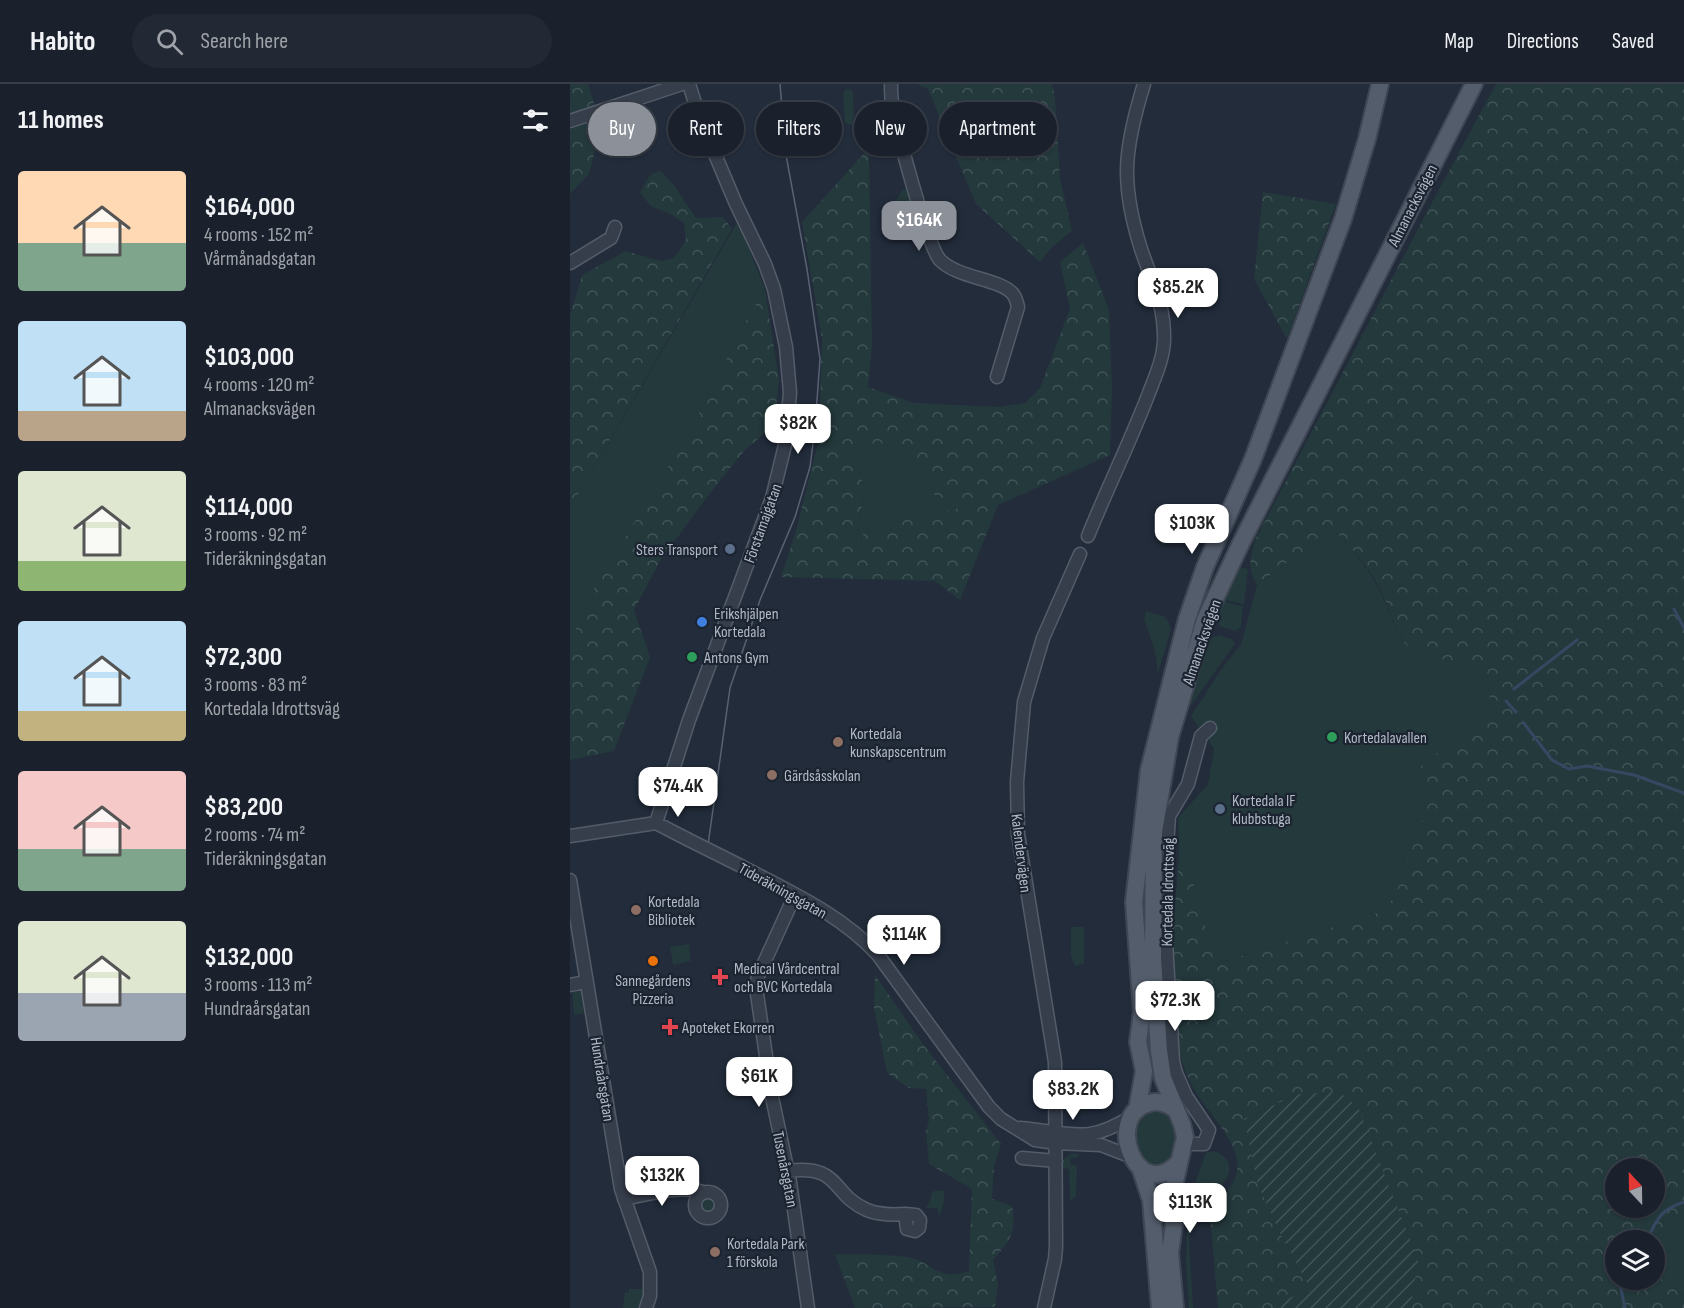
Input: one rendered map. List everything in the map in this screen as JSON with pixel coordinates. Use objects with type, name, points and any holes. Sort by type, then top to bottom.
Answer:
[{"type":"main road","name":"Almanacksvägen","points":[[1160,1308],[1149,1189],[1127,1137],[1144,1071],[1138,1042],[1142,1012],[1134,902],[1149,770],[1187,619],[1205,567],[1252,459],[1343,219],[1380,84]]},
{"type":"main road","name":"Almanacksvägen","points":[[1185,1144],[1182,1124],[1161,1068],[1152,917],[1154,832],[1170,737],[1209,610],[1240,543],[1474,84]]},
{"type":"main road","points":[[1135,1112],[1145,1104],[1158,1102],[1176,1110]]},
{"type":"main road","points":[[1175,1308],[1170,1245],[1174,1224],[1171,1199],[1178,1163],[1185,1144]]},
{"type":"main road","points":[[1136,1162],[1150,1173],[1159,1174],[1168,1171],[1178,1163]]},
{"type":"street","points":[[570,121],[682,84]]},
{"type":"street","name":"Förstamajgatan","points":[[656,823],[682,738],[772,498],[785,445],[790,393],[786,347],[774,289],[700,119],[688,84]]},
{"type":"street","points":[[891,84],[894,117],[923,217],[938,258],[951,269],[1007,289],[1015,296],[1018,307],[997,377]]},
{"type":"street","points":[[1088,536],[1139,420],[1162,358],[1163,332],[1160,302],[1135,230],[1127,193],[1126,168],[1130,132],[1144,84]]},
{"type":"street","points":[[570,263],[611,238],[615,227]]},
{"type":"street","name":"Kalendervägen","points":[[1044,1308],[1055,1259],[1055,1062],[1018,834],[1017,775],[1024,702],[1042,639],[1080,554]]},
{"type":"street","name":"Kortedala Idrottsväg","points":[[1185,1144],[1204,1144],[1209,1130],[1186,1096],[1173,1062],[1166,967],[1165,876],[1169,816],[1188,784],[1201,736],[1210,728]]},
{"type":"street","points":[[570,836],[656,823]]},
{"type":"street","name":"Tideräkningsgatan","points":[[656,823],[795,895],[844,924],[866,942],[989,1107],[1001,1119],[1016,1128],[1056,1139],[1101,1145],[1136,1162]]},
{"type":"street","name":"Hundraårsgatan","points":[[570,880],[624,1199],[650,1272],[650,1296],[646,1308]]},
{"type":"street","name":"Tusenårsgatan","points":[[795,895],[758,976],[756,987],[808,1308]]},
{"type":"street","points":[[570,985],[586,982]]},
{"type":"street","name":"Tideräkningsgatan","points":[[1056,1139],[1092,1135],[1117,1125],[1135,1112]]},
{"type":"street","points":[[1022,1158],[1056,1161]]},
{"type":"street","points":[[787,1171],[801,1169],[819,1171],[832,1179],[852,1199],[868,1210],[889,1215],[905,1214]]},
{"type":"street","points":[[624,1199],[659,1192],[696,1190],[703,1192]]},
{"type":"green space","points":[[570,84],[588,84],[594,102],[588,102],[588,156],[594,156],[589,174],[570,194]]},
{"type":"green space","points":[[917,84],[1052,84],[1055,102],[939,102],[939,115],[928,89]]},
{"type":"green space","points":[[1496,84],[1684,84],[1684,1216],[1663,1230],[1605,1230],[1605,1290],[1665,1290],[1665,1282],[1684,1296],[1684,1308],[1409,1308],[1411,1305],[1298,1094],[1244,1119],[1280,1233],[1312,1291],[1282,1301],[1281,1308],[1218,1308],[1210,1215],[1233,1183],[1237,1161],[1230,1141],[1191,1084],[1179,1051],[1172,943],[1179,857],[1184,854],[1189,867],[1216,964],[1383,911],[1395,896],[1432,794],[1412,773],[1472,726],[1485,712],[1491,693],[1477,670],[1410,649],[1400,636],[1380,589],[1370,572],[1333,529],[1257,585],[1251,568],[1255,540]]},
{"type":"green space","points":[[846,89],[852,90],[853,93],[854,123],[851,125],[845,123],[843,93]]},
{"type":"green space","points":[[1057,130],[1060,178],[1072,231],[1052,247],[1040,262],[976,204],[956,156],[1057,156]]},
{"type":"green space","points":[[862,156],[869,156],[872,346],[868,387],[913,403],[999,407],[1025,403],[1040,388],[1070,309],[1060,262],[1083,243],[1109,310],[1112,391],[1110,455],[998,505],[960,600],[935,581],[781,577],[797,527],[819,439],[822,339],[802,222]],"holes":[[[880,442],[892,451],[909,450],[935,496],[961,508],[872,527],[856,540],[865,489],[852,448]]]},
{"type":"green space","points":[[660,171],[674,185],[696,218],[723,217],[732,229],[570,509],[570,316],[582,275],[626,251],[661,261],[674,258],[686,240],[684,223],[651,206],[640,193],[650,175]]},
{"type":"green space","points":[[907,188],[915,212],[911,213],[914,224],[918,225],[919,231],[914,235],[901,237],[898,235],[896,200],[903,189]]},
{"type":"green space","points":[[1263,192],[1336,204],[1287,339],[1254,279]]},
{"type":"green space","points":[[738,221],[765,289],[688,434],[570,643],[570,509]]},
{"type":"green space","points":[[765,289],[779,380],[774,425],[745,450],[717,484],[661,559],[634,610],[650,657],[614,751],[570,760],[570,643],[590,595],[688,434]]},
{"type":"green space","points":[[880,442],[892,450],[909,450],[935,496],[963,508],[872,527],[856,541],[865,489],[852,448]]},
{"type":"green space","name":"Kortedalavallen","points":[[1333,529],[1368,571],[1400,635],[1410,649],[1477,670],[1491,693],[1485,712],[1472,726],[1413,773],[1432,794],[1396,896],[1383,911],[1215,964],[1189,867],[1184,854],[1179,857],[1178,818],[1208,784],[1214,749],[1191,716],[1220,671],[1241,644],[1257,585]]},
{"type":"green space","points":[[1238,567],[1248,569],[1244,604],[1225,600],[1228,603],[1243,606],[1241,627],[1235,631],[1218,626],[1220,624],[1215,616]]},
{"type":"green space","points":[[1146,611],[1166,617],[1171,629],[1158,674],[1155,651],[1144,619]]},
{"type":"green space","points":[[1219,635],[1232,639],[1235,644],[1184,715],[1208,639]]},
{"type":"green space","points":[[1071,927],[1084,927],[1084,964],[1075,966],[1071,956]]},
{"type":"green space","points":[[689,944],[691,961],[673,965],[670,947]]},
{"type":"green space","points":[[875,975],[923,1044],[1001,1144],[994,1166],[992,1199],[1012,1206],[1014,1223],[1011,1236],[993,1260],[998,1284],[995,1307],[855,1308],[835,1254],[907,1257],[916,1259],[943,1273],[959,1274],[969,1271],[972,1189],[929,1164],[926,1089],[909,1088],[887,1073],[874,1008]]},
{"type":"green space","points":[[572,990],[581,992],[584,1013],[574,1015]]},
{"type":"green space","points":[[1339,1092],[1358,1107],[1418,1260],[1409,1308],[1281,1308],[1281,1301],[1311,1290],[1280,1233],[1258,1185],[1244,1119],[1298,1094]]},
{"type":"green space","points":[[1153,1107],[1170,1114],[1178,1139],[1170,1164],[1152,1168],[1136,1152],[1134,1130],[1140,1117]]},
{"type":"green space","points":[[1214,1151],[1224,1156],[1229,1170],[1222,1185],[1214,1191],[1194,1196],[1189,1239],[1193,1308],[1189,1308],[1186,1266],[1190,1197],[1206,1153]]},
{"type":"green space","points":[[1071,1154],[1079,1154],[1078,1157],[1071,1158],[1070,1164],[1076,1165],[1077,1168],[1076,1197],[1070,1200],[1069,1169],[1062,1168],[1062,1160]]},
{"type":"green space","points":[[944,1191],[944,1201],[938,1216],[938,1208],[926,1208],[932,1192]]},
{"type":"green space","points":[[707,1195],[715,1200],[716,1204],[711,1212],[707,1213],[699,1208],[698,1204],[703,1196]]},
{"type":"green space","points":[[1684,1216],[1684,1296],[1665,1282],[1663,1230]]},
{"type":"green space","points":[[629,1289],[644,1289],[640,1308],[623,1308],[625,1292],[628,1293]]},
{"type":"waterway","points":[[1674,609],[1684,628]]},
{"type":"waterway","points":[[1514,689],[1577,640]]},
{"type":"waterway","points":[[1506,701],[1516,712]]},
{"type":"waterway","points":[[1523,722],[1552,760],[1569,769],[1587,766],[1634,775],[1684,793]]},
{"type":"waterway","points":[[1652,1230],[1664,1212],[1684,1202]]},
{"type":"waterway","points":[[1621,1290],[1625,1308]]},
{"type":"tram line","points":[[708,845],[730,688],[760,600],[795,517],[810,467],[815,427],[820,359],[807,269],[786,155],[780,84]]},
{"type":"place","name":"Sters Transport","points":[[730,549]]},
{"type":"place","name":"Erikshjälpen Kortedala","points":[[702,622]]},
{"type":"place","name":"Antons Gym","points":[[692,657]]},
{"type":"place","name":"Kortedalavallen","points":[[1332,737]]},
{"type":"place","name":"Kortedala kunskapscentrum","points":[[838,742]]},
{"type":"place","name":"Gärdsåsskolan","points":[[772,775]]},
{"type":"place","name":"Kortedala IF klubbstuga","points":[[1220,809]]},
{"type":"place","name":"Kortedala Bibliotek","points":[[636,910]]},
{"type":"place","name":"Sannegårdens Pizzeria","points":[[653,961]]},
{"type":"place","name":"Medical Vårdcentral och BVC Kortedala","points":[[720,977]]},
{"type":"place","name":"Apoteket Ekorren","points":[[670,1027]]},
{"type":"place","name":"Kortedala Park 1 förskola","points":[[715,1252]]}]
